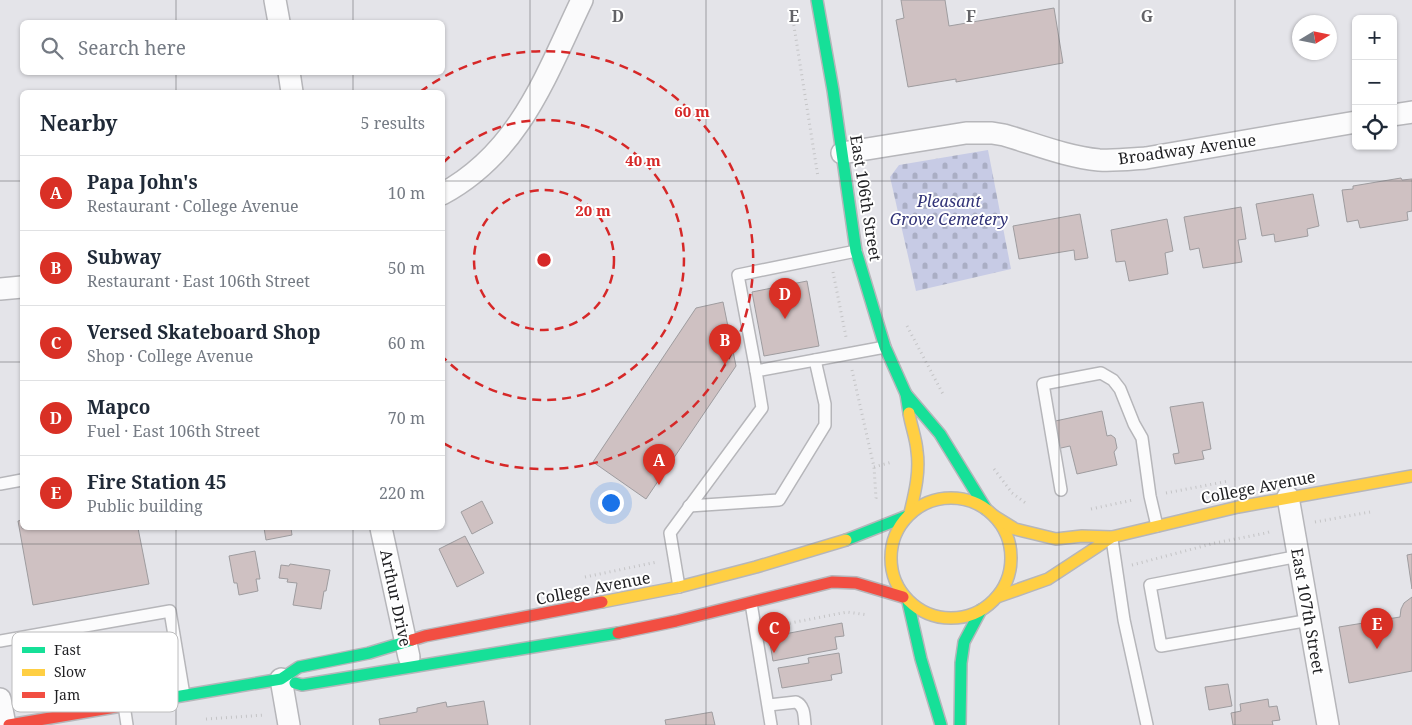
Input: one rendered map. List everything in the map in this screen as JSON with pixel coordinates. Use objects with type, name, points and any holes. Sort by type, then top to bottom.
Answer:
[{"type":"main road","name":"East 106th Street","points":[[817,0],[856,251],[885,347],[906,394],[918,462],[917,482],[909,514]]},
{"type":"main road","name":"East 106th Street","points":[[906,394],[937,429],[990,512]]},
{"type":"main road","name":"College Avenue","points":[[990,512],[1015,529],[1056,539],[1082,536],[1112,537],[1206,513],[1412,476]]},
{"type":"main road","points":[[906,600],[926,614],[949,618],[966,616],[981,610],[997,597],[1009,574],[1011,556],[1004,530],[990,512],[969,500],[948,498],[928,502],[909,514],[896,532],[892,544],[890,556],[894,580],[906,600],[941,725]]},
{"type":"main road","name":"College Avenue","points":[[178,696],[281,678],[299,667],[369,653],[442,632],[679,588],[815,550],[848,539],[909,514]]},
{"type":"main road","name":"College Avenue","points":[[997,597],[1048,579],[1112,537]]},
{"type":"main road","name":"College Avenue","points":[[281,678],[302,685],[604,636],[751,603],[815,585],[846,581],[868,586],[906,600]]},
{"type":"main road","points":[[960,725],[961,663],[964,642],[981,610]]},
{"type":"main road","name":"College Avenue","points":[[10,725],[70,720],[101,712]]},
{"type":"street","points":[[275,0],[279,20]]},
{"type":"street","points":[[445,192],[471,177],[514,132],[538,92],[582,0]]},
{"type":"street","points":[[289,75],[292,90]]},
{"type":"street","points":[[1397,114],[1412,112]]},
{"type":"street","name":"Broadway Avenue","points":[[842,153],[966,133],[992,133],[1004,134],[1082,158],[1126,160],[1352,123]]},
{"type":"street","points":[[0,290],[20,287]]},
{"type":"street","name":"East 107th Street","points":[[1288,497],[1328,725]]},
{"type":"street","name":"Arthur Drive","points":[[381,530],[411,668]]},
{"type":"street","points":[[281,678],[288,719]]},
{"type":"street","points":[[0,699],[5,725]]},
{"type":"lane","points":[[679,588],[670,533],[762,408],[738,276],[856,251]]},
{"type":"lane","points":[[756,370],[885,347]]},
{"type":"lane","points":[[689,506],[780,500],[825,425],[825,404],[815,360]]},
{"type":"lane","points":[[1060,490],[1043,384],[1101,373],[1113,380],[1120,389],[1134,424],[1142,438],[1150,496],[1157,526]]},
{"type":"lane","points":[[0,484],[20,480]]},
{"type":"lane","points":[[1112,537],[1124,620],[1146,725]]},
{"type":"lane","points":[[1299,556],[1150,585],[1161,646],[1310,620]]},
{"type":"lane","points":[[751,603],[772,725]]},
{"type":"lane","points":[[51,632],[170,611],[174,632]]},
{"type":"lane","points":[[178,659],[184,695]]},
{"type":"lane","points":[[769,705],[796,702],[800,704],[805,725]]},
{"type":"lane","points":[[125,712],[127,725]]},
{"type":"path","points":[[903,318],[946,398]]},
{"type":"path","points":[[992,466],[1012,492],[1031,507]]},
{"type":"path","points":[[1117,570],[1215,543],[1378,510]]},
{"type":"path","points":[[200,720],[288,719]]},
{"type":"green space","name":"Pleasant Grove Cemetery","points":[[988,150],[1011,269],[916,291],[890,177],[899,165]]},
{"type":"building","points":[[901,0],[945,0],[949,26],[1054,8],[1063,63],[956,82],[956,79],[908,87],[896,20],[904,18]]},
{"type":"building","points":[[1401,178],[1402,180],[1412,179],[1412,211],[1407,212],[1408,220],[1360,228],[1358,220],[1347,222],[1342,190],[1353,189],[1353,186]]},
{"type":"building","points":[[1313,194],[1319,226],[1307,229],[1308,236],[1275,242],[1274,234],[1262,236],[1256,204]]},
{"type":"building","points":[[1241,207],[1246,239],[1238,240],[1242,262],[1203,268],[1199,248],[1190,250],[1184,217]]},
{"type":"building","points":[[1080,214],[1088,258],[1075,260],[1074,250],[1019,259],[1013,226]]},
{"type":"building","points":[[1167,219],[1173,251],[1165,253],[1168,274],[1129,281],[1125,261],[1116,262],[1111,230]]},
{"type":"building","points":[[807,281],[819,346],[764,356],[752,292]]},
{"type":"building","points":[[723,302],[736,366],[646,499],[593,462],[696,308]]},
{"type":"building","points":[[1203,402],[1211,449],[1202,451],[1204,459],[1175,464],[1173,454],[1179,453],[1170,407]]},
{"type":"building","points":[[1102,411],[1107,436],[1111,435],[1115,438],[1117,448],[1114,452],[1117,465],[1077,474],[1070,446],[1052,450],[1046,423]]},
{"type":"building","points":[[482,501],[493,523],[472,534],[461,512]]},
{"type":"building","points":[[20,520],[20,530],[138,530],[149,584],[33,605],[18,521]]},
{"type":"building","points":[[264,530],[291,530],[292,535],[266,540]]},
{"type":"building","points":[[465,536],[484,573],[457,587],[439,549]]},
{"type":"building","points":[[255,551],[260,579],[256,579],[258,591],[239,595],[237,583],[234,583],[229,556]]},
{"type":"building","points":[[1412,554],[1412,589],[1407,555]]},
{"type":"building","points":[[290,564],[330,570],[321,609],[293,605],[297,583],[287,582],[288,579],[279,578],[281,565],[289,566]]},
{"type":"building","points":[[1412,597],[1412,671],[1349,683],[1339,627],[1400,617],[1404,603]]},
{"type":"building","points":[[842,623],[844,636],[835,637],[837,649],[773,661],[769,637]]},
{"type":"building","points":[[839,653],[842,673],[831,675],[832,680],[782,688],[778,668],[809,663],[808,658]]},
{"type":"building","points":[[1228,684],[1232,706],[1209,710],[1205,687]]},
{"type":"building","points":[[1268,699],[1269,707],[1277,706],[1280,720],[1272,721],[1273,725],[1233,725],[1231,713],[1241,711],[1240,704]]},
{"type":"building","points":[[484,701],[488,725],[380,725],[379,719],[417,712],[417,708],[446,702],[447,707]]},
{"type":"building","points":[[712,712],[715,725],[666,725],[665,720]]},
{"type":"traffic: fast","points":[[817,0],[833,90],[856,251],[885,347],[906,394],[909,413]]},
{"type":"traffic: fast","points":[[906,394],[940,434],[986,509]]},
{"type":"traffic: fast","points":[[846,540],[907,516]]},
{"type":"traffic: fast","points":[[908,602],[921,659],[941,725]]},
{"type":"traffic: fast","points":[[960,725],[961,663],[964,642],[981,610]]},
{"type":"traffic: fast","points":[[295,683],[302,685],[618,633]]},
{"type":"traffic: fast","points":[[178,696],[281,679],[299,667],[369,653],[412,640]]},
{"type":"traffic: slow","points":[[909,413],[918,459],[915,490],[910,513]]},
{"type":"traffic: slow","points":[[997,597],[1048,579],[1112,537],[1238,507],[1412,476]]},
{"type":"traffic: slow","points":[[951,498],[974,502],[994,515],[1007,535],[1011,558],[1007,581],[994,601],[974,614],[951,618],[928,614],[908,601],[895,581],[891,558],[895,535],[908,515],[928,502],[951,498]]},
{"type":"traffic: slow","points":[[994,516],[1015,529],[1056,539],[1082,536],[1112,537]]},
{"type":"traffic: slow","points":[[602,602],[679,587],[756,567],[846,540]]},
{"type":"traffic: jam","points":[[618,633],[676,621],[832,582],[856,583],[903,597]]},
{"type":"traffic: jam","points":[[412,640],[602,602]]},
{"type":"traffic: jam","points":[[9,725],[86,712]]},
{"type":"place","name":"Mapco","points":[[785,319]]},
{"type":"place","name":"Subway","points":[[725,365]]},
{"type":"place","name":"Papa John's","points":[[659,485]]},
{"type":"place","name":"Fire Station 45","points":[[1377,649]]},
{"type":"place","name":"Versed Skateboard Shop","points":[[774,653]]}]
